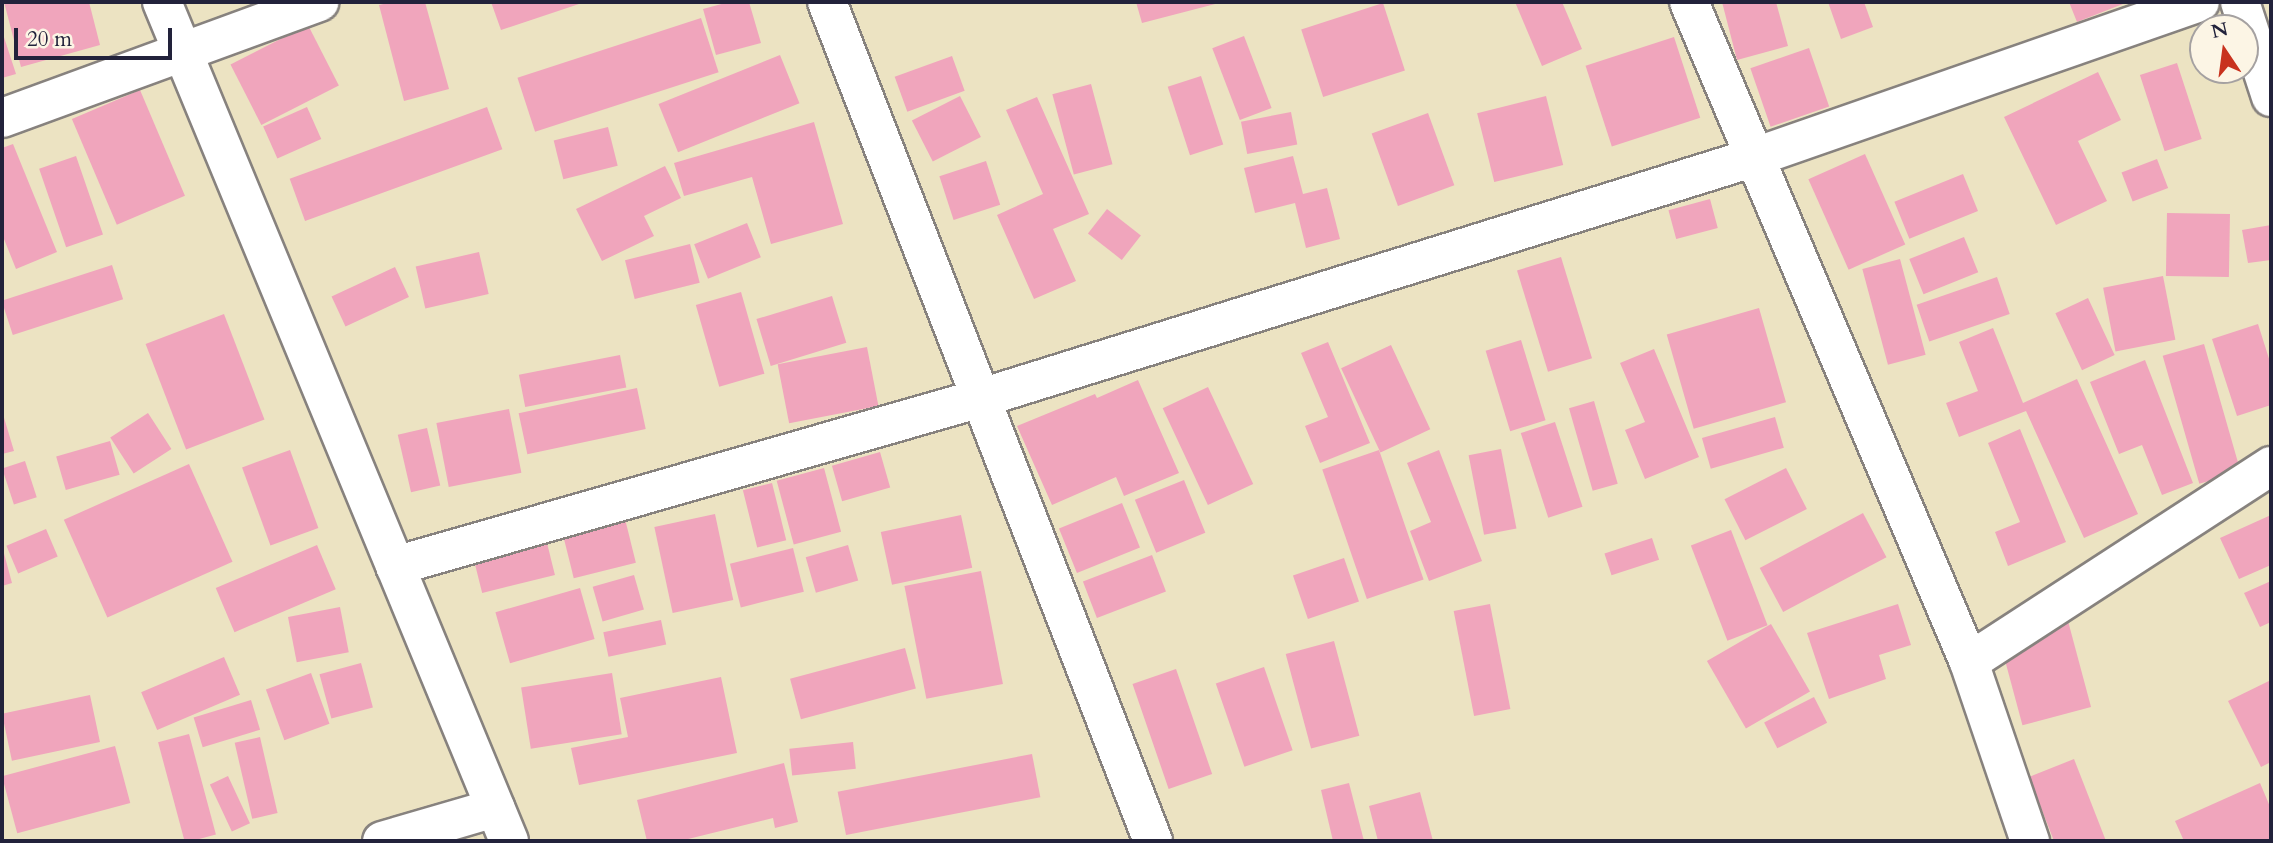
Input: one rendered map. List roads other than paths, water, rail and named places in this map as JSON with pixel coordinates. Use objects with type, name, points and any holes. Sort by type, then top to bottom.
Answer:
[{"type":"street","points":[[162,2],[502,825],[382,841]]},
{"type":"street","points":[[2,118],[319,2]]},
{"type":"street","points":[[827,2],[1153,841]]},
{"type":"street","points":[[1689,2],[1969,662],[2030,841]]},
{"type":"street","points":[[395,566],[981,398],[1755,156],[2200,2]]},
{"type":"street","points":[[2240,2],[2271,97]]},
{"type":"street","points":[[1969,662],[2271,466]]}]
